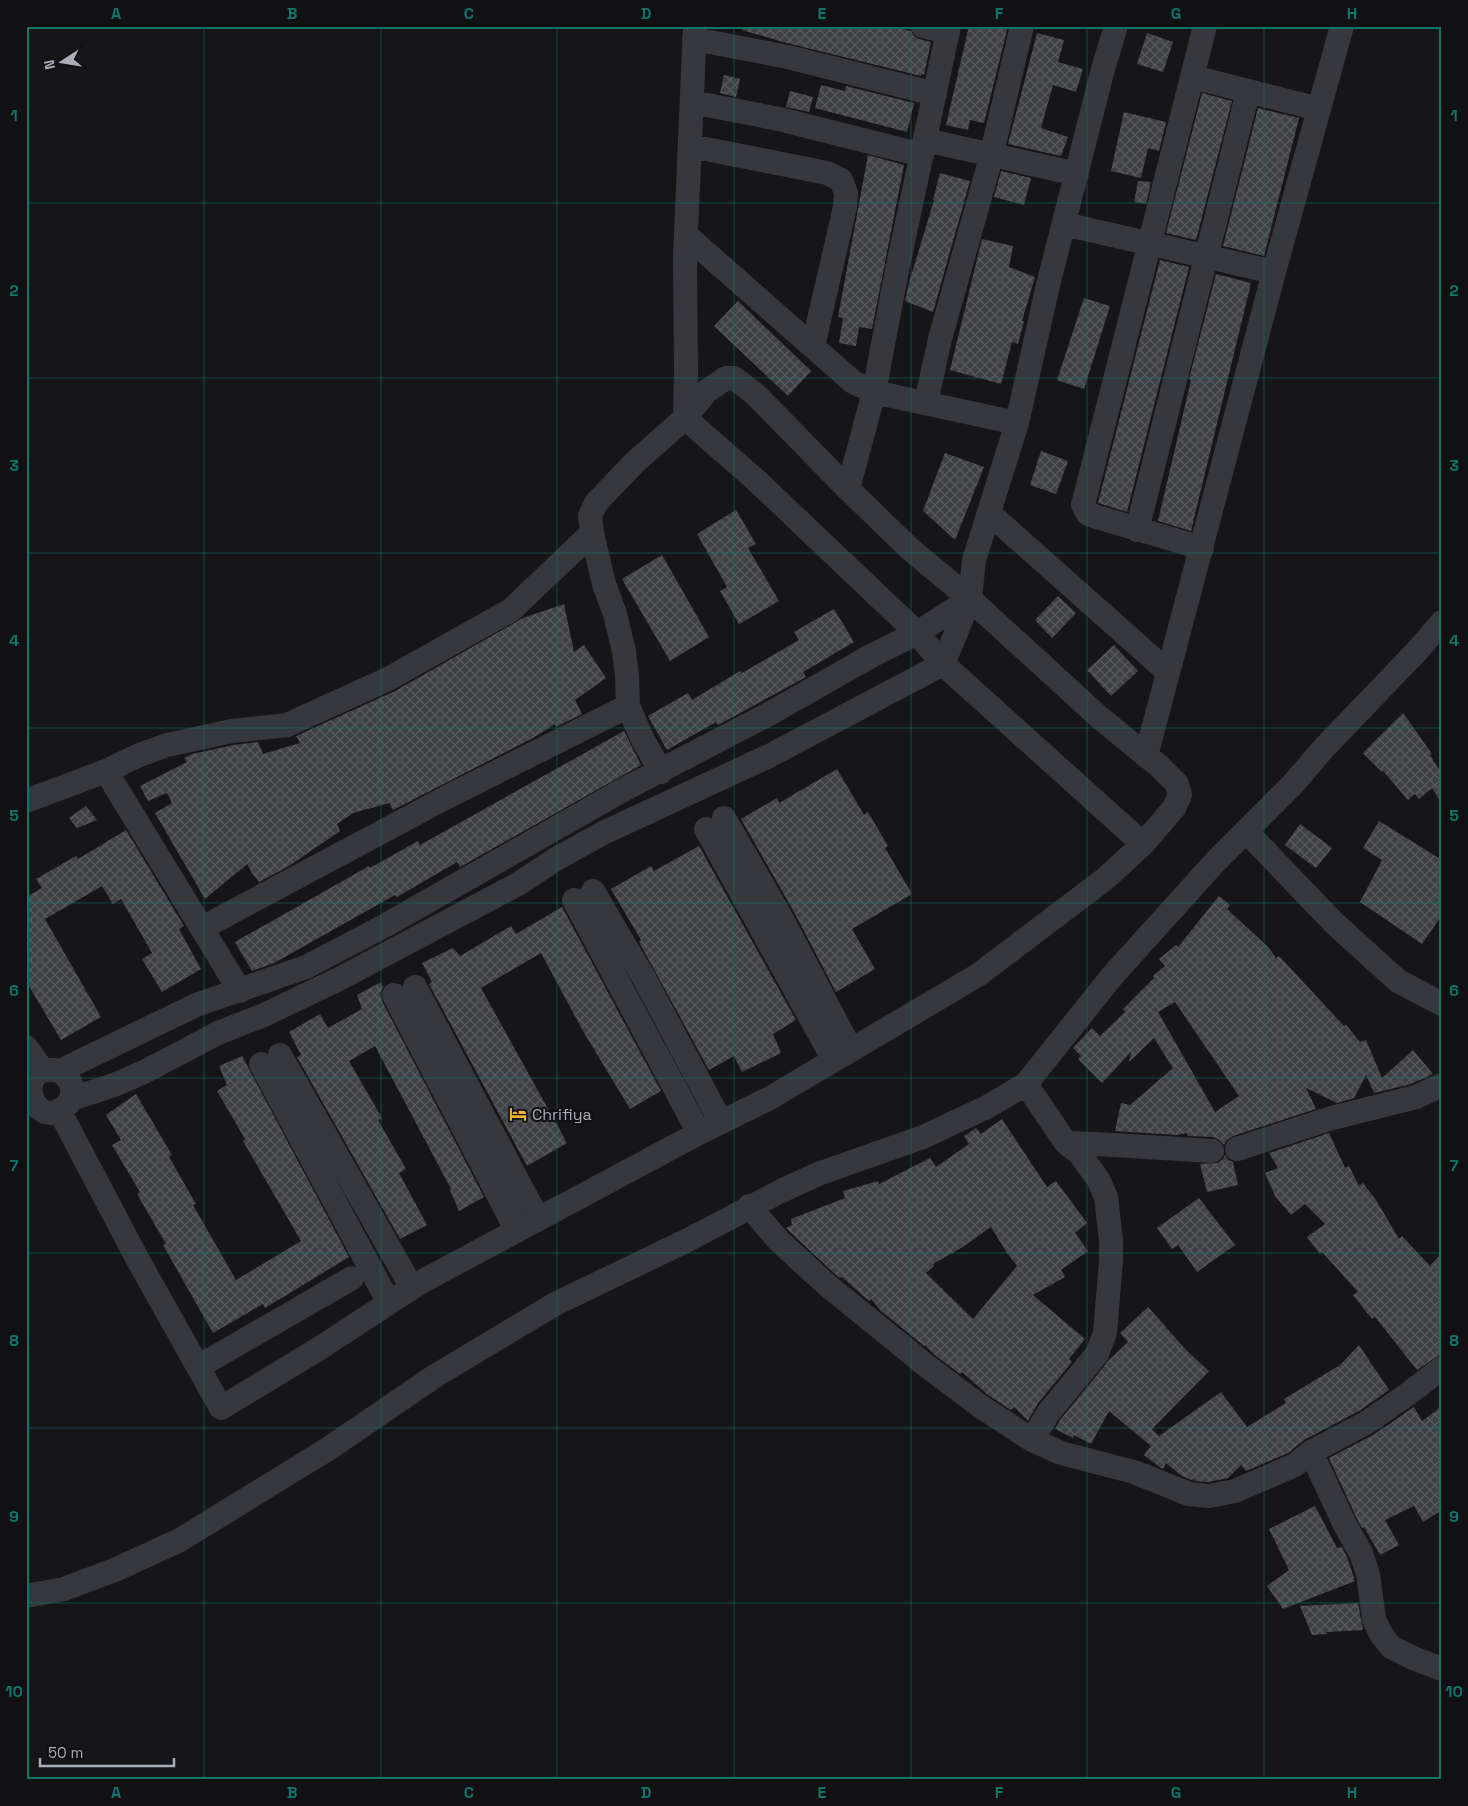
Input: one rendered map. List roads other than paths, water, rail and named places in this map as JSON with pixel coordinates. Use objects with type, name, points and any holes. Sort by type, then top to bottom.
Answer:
[{"type":"street","points":[[848,489],[874,392],[897,270],[949,29],[923,26]]},
{"type":"street","points":[[926,402],[940,339],[991,154],[1022,26]]},
{"type":"street","points":[[970,600],[917,633],[591,808],[386,925],[306,968],[196,1006],[51,1071],[36,1075],[30,1090],[31,1099],[43,1110],[51,1112],[129,1078],[218,1033],[264,1015],[341,978],[518,884],[604,833],[770,756],[943,664],[970,600],[974,560],[1017,423],[1048,284],[1103,69],[1116,26]]},
{"type":"street","points":[[1202,548],[1088,514],[1082,505],[1205,26]]},
{"type":"street","points":[[1146,756],[1319,109],[1336,28]]},
{"type":"street","points":[[685,418],[685,256],[695,32],[935,94]]},
{"type":"street","points":[[1193,77],[1319,109]]},
{"type":"street","points":[[1137,530],[1248,92]]},
{"type":"street","points":[[692,102],[923,148],[991,154],[1077,174]]},
{"type":"street","points":[[690,146],[827,173],[841,180],[846,193],[845,206],[813,346]]},
{"type":"street","points":[[1064,224],[1274,272]]},
{"type":"street","points":[[686,235],[853,382],[874,392],[1017,423]]},
{"type":"street","points":[[65,1105],[138,1260],[221,1408],[412,1288],[699,1133],[770,1098],[978,975],[1105,879],[1143,844],[1174,808],[1180,795],[1177,784],[1159,766],[1058,681],[970,600],[910,549],[755,394],[734,378],[726,378],[707,392],[685,418],[634,463],[596,503],[590,516],[604,584],[615,614],[624,651],[628,706],[642,738],[661,772]]},
{"type":"street","points":[[685,418],[757,481],[917,633],[943,664],[1143,844]]},
{"type":"street","points":[[989,513],[1168,672]]},
{"type":"street","points":[[26,801],[106,771],[136,756],[167,745],[232,731],[287,725],[388,679],[511,610],[592,533]]},
{"type":"street","points":[[26,1596],[64,1588],[117,1569],[180,1540],[328,1449],[435,1376],[555,1304],[688,1240],[750,1206],[818,1174],[923,1137],[988,1107],[1026,1084],[1113,974],[1216,861],[1294,783],[1346,723],[1417,651],[1442,622]]},
{"type":"street","points":[[202,928],[449,796],[628,706]]},
{"type":"street","points":[[106,771],[240,991]]},
{"type":"street","points":[[715,823],[773,925],[843,1055]]},
{"type":"street","points":[[1247,832],[1334,923],[1398,981],[1442,1004]]},
{"type":"street","points":[[699,1133],[623,990],[584,895],[644,978],[721,1122]]},
{"type":"street","points":[[623,990],[644,978]]},
{"type":"street","points":[[517,1231],[445,1096],[404,991],[467,1083],[538,1219]]},
{"type":"street","points":[[26,1047],[51,1071],[66,1076],[71,1082],[73,1091],[65,1105]]},
{"type":"street","points":[[389,1303],[311,1160],[270,1059],[332,1147],[412,1288]]},
{"type":"street","points":[[445,1096],[467,1083]]},
{"type":"street","points":[[1026,1084],[1066,1143],[1079,1153],[1098,1179],[1106,1197],[1110,1216],[1112,1261],[1105,1333],[1096,1354],[1049,1412],[1032,1440]]},
{"type":"street","points":[[1237,1149],[1332,1118],[1416,1097],[1442,1085]]},
{"type":"street","points":[[1066,1143],[1212,1152]]},
{"type":"street","points":[[311,1160],[332,1147]]},
{"type":"street","points":[[750,1206],[779,1241],[827,1285],[928,1367],[980,1406],[1032,1440],[1061,1453],[1134,1472],[1189,1494],[1209,1496],[1236,1491],[1295,1465],[1311,1452],[1366,1423],[1442,1368]]},
{"type":"street","points":[[198,1366],[352,1278]]},
{"type":"street","points":[[1311,1452],[1345,1525],[1361,1553],[1368,1574],[1374,1619],[1381,1634],[1391,1646],[1413,1658],[1442,1669]]},
{"type":"place","name":"Chrifiya","points":[[518,1114]]}]
